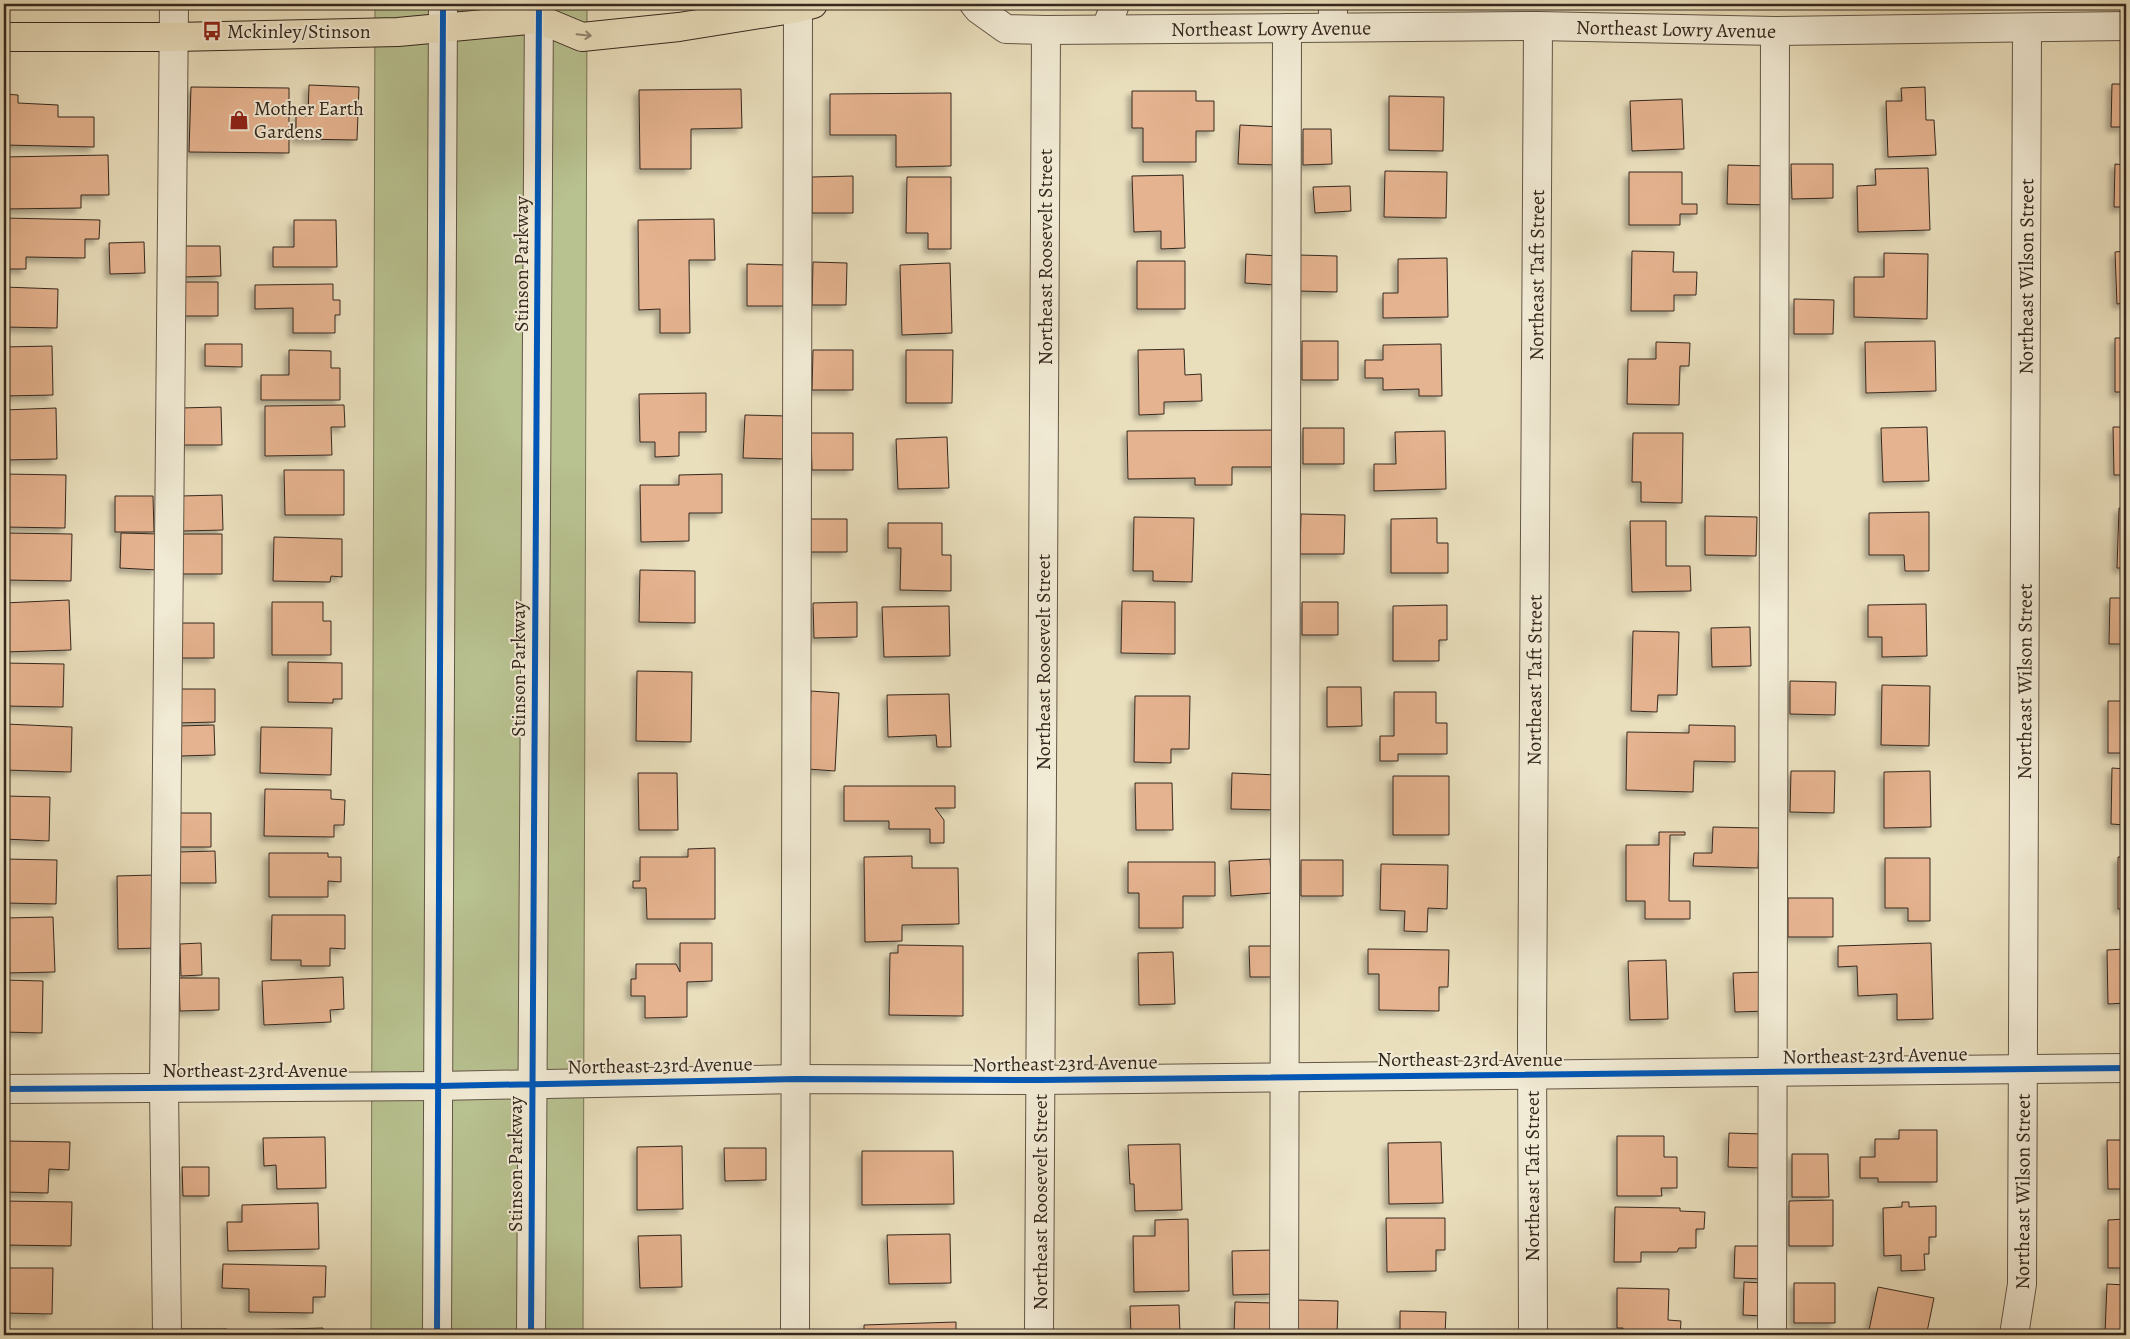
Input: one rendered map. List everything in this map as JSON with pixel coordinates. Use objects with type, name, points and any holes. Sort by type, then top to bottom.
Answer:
[{"type":"main road","points":[[4,37],[174,37],[398,32],[443,15],[539,11],[561,4]]},
{"type":"main road","points":[[539,11],[582,38],[679,27],[806,6]]},
{"type":"street","points":[[166,1335],[164,1087],[174,4]]},
{"type":"street","points":[[974,4],[1006,29],[1046,30]]},
{"type":"street","points":[[1106,29],[1115,4]]},
{"type":"street","points":[[795,1335],[806,6]]},
{"type":"street","name":"Stinson Parkway","points":[[530,1335],[539,11]]},
{"type":"street","points":[[437,1335],[443,15]]},
{"type":"street","name":"Northeast Lowry Avenue","points":[[1046,30],[1287,28],[1333,15],[1538,26],[1583,15],[1775,30],[2126,26]]},
{"type":"street","name":"Northeast Taft Street","points":[[1533,1335],[1532,1075],[1538,26]]},
{"type":"street","points":[[1284,1335],[1287,28]]},
{"type":"street","name":"Northeast Wilson Street","points":[[2014,1335],[2022,1284],[2021,1069],[2027,28]]},
{"type":"street","name":"Northeast Roosevelt Street","points":[[1039,1335],[1046,30]]},
{"type":"street","points":[[1772,1335],[1775,30]]},
{"type":"street","name":"Northeast 23rd Avenue","points":[[4,1089],[2126,1068]]},
{"type":"green space","points":[[375,4],[587,4],[583,1335],[371,1335]]},
{"type":"building","points":[[2112,84],[2126,84],[2126,153],[2124,153],[2124,127],[2111,127]]},
{"type":"building","points":[[309,85],[359,87],[357,140],[296,139],[296,115],[308,116]]},
{"type":"building","name":"Mother Earth Gardens","points":[[191,87],[289,88],[289,153],[189,152]]},
{"type":"building","points":[[1925,87],[1926,120],[1934,120],[1936,155],[1888,157],[1886,101],[1902,101],[1901,88]]},
{"type":"building","points":[[741,89],[742,128],[691,129],[691,169],[640,169],[639,90]]},
{"type":"building","points":[[1132,91],[1196,91],[1196,101],[1214,101],[1214,131],[1196,131],[1196,162],[1143,162],[1143,128],[1132,128]]},
{"type":"building","points":[[951,93],[951,166],[896,167],[896,135],[830,135],[830,94]]},
{"type":"building","points":[[4,94],[18,95],[18,103],[58,105],[58,117],[94,117],[94,147],[4,145]]},
{"type":"building","points":[[1389,96],[1444,97],[1443,151],[1389,150]]},
{"type":"building","points":[[1682,99],[1684,149],[1632,151],[1630,101]]},
{"type":"building","points":[[1240,125],[1281,127],[1280,165],[1238,164]]},
{"type":"building","points":[[1303,129],[1331,129],[1332,164],[1303,165]]},
{"type":"building","points":[[108,155],[109,195],[81,195],[81,208],[4,209],[4,157]]},
{"type":"building","points":[[1791,164],[1833,164],[1833,198],[1792,199]]},
{"type":"building","points":[[2115,164],[2126,165],[2126,207],[2114,207]]},
{"type":"building","points":[[1728,165],[1771,166],[1770,205],[1727,204]]},
{"type":"building","points":[[1928,168],[1930,230],[1858,232],[1857,186],[1876,185],[1875,169]]},
{"type":"building","points":[[1385,171],[1447,172],[1446,218],[1384,217]]},
{"type":"building","points":[[1629,172],[1682,172],[1682,204],[1697,204],[1697,214],[1680,214],[1680,225],[1629,225]]},
{"type":"building","points":[[1183,175],[1185,248],[1161,249],[1161,231],[1134,232],[1132,176]]},
{"type":"building","points":[[853,176],[853,213],[812,213],[812,177]]},
{"type":"building","points":[[907,177],[951,177],[951,249],[928,249],[928,233],[906,233]]},
{"type":"building","points":[[1350,186],[1351,211],[1315,213],[1313,187]]},
{"type":"building","points":[[4,218],[100,220],[99,239],[85,239],[85,258],[26,257],[26,269],[4,269]]},
{"type":"building","points":[[714,219],[715,260],[689,260],[690,333],[660,333],[660,309],[639,310],[638,220]]},
{"type":"building","points":[[294,220],[336,220],[337,267],[273,267],[273,247],[294,247]]},
{"type":"building","points":[[144,242],[145,273],[110,274],[109,243]]},
{"type":"building","points":[[183,246],[220,246],[221,276],[183,277]]},
{"type":"building","points":[[1632,251],[1674,252],[1673,272],[1697,272],[1696,295],[1674,295],[1674,311],[1631,311]]},
{"type":"building","points":[[2126,251],[2126,303],[2117,304],[2115,252]]},
{"type":"building","points":[[1884,253],[1928,254],[1927,319],[1854,317],[1854,277],[1884,277]]},
{"type":"building","points":[[1246,254],[1277,256],[1276,285],[1245,283]]},
{"type":"building","points":[[1299,255],[1337,256],[1337,292],[1299,291]]},
{"type":"building","points":[[1447,258],[1448,317],[1383,318],[1383,293],[1398,293],[1398,259]]},
{"type":"building","points":[[1137,261],[1185,261],[1185,309],[1137,309]]},
{"type":"building","points":[[813,262],[847,263],[846,305],[812,305]]},
{"type":"building","points":[[950,263],[952,333],[902,335],[900,265]]},
{"type":"building","points":[[747,264],[787,265],[787,306],[747,306]]},
{"type":"building","points":[[181,282],[218,282],[218,316],[181,316]]},
{"type":"building","points":[[333,284],[333,300],[340,300],[340,315],[335,315],[335,333],[293,333],[293,308],[255,309],[255,285]]},
{"type":"building","points":[[4,287],[58,289],[57,328],[4,327]]},
{"type":"building","points":[[1794,299],[1834,300],[1833,334],[1794,334]]},
{"type":"building","points":[[2115,338],[2126,338],[2126,392],[2115,392]]},
{"type":"building","points":[[1302,341],[1338,341],[1338,380],[1302,380]]},
{"type":"building","points":[[1935,341],[1936,391],[1866,393],[1865,342]]},
{"type":"building","points":[[1656,342],[1690,343],[1689,366],[1680,366],[1679,405],[1627,404],[1628,359],[1656,359]]},
{"type":"building","points":[[205,344],[242,344],[242,367],[205,366]]},
{"type":"building","points":[[1441,344],[1442,396],[1419,396],[1419,389],[1383,390],[1383,378],[1365,378],[1365,360],[1383,360],[1383,345]]},
{"type":"building","points":[[52,346],[53,395],[4,396],[4,347]]},
{"type":"building","points":[[1184,349],[1185,375],[1201,374],[1202,401],[1164,402],[1164,414],[1139,415],[1138,350]]},
{"type":"building","points":[[289,350],[331,351],[331,368],[340,368],[340,400],[261,400],[261,375],[289,375]]},
{"type":"building","points":[[813,350],[853,350],[853,390],[812,390]]},
{"type":"building","points":[[906,350],[953,350],[952,403],[906,403]]},
{"type":"building","points":[[706,393],[706,432],[679,432],[679,456],[655,457],[655,442],[640,442],[639,394]]},
{"type":"building","points":[[344,405],[345,427],[331,427],[332,455],[265,456],[265,406]]},
{"type":"building","points":[[221,407],[222,445],[181,445],[180,408]]},
{"type":"building","points":[[56,408],[57,459],[4,460],[4,410]]},
{"type":"building","points":[[745,415],[788,416],[786,459],[743,458]]},
{"type":"building","points":[[1927,427],[1929,481],[1883,482],[1881,428]]},
{"type":"building","points":[[2113,427],[2126,427],[2126,475],[2114,475]]},
{"type":"building","points":[[1303,428],[1344,428],[1344,464],[1303,464]]},
{"type":"building","points":[[1279,430],[1279,467],[1232,467],[1232,485],[1195,485],[1195,478],[1128,479],[1127,431]]},
{"type":"building","points":[[1445,431],[1446,489],[1374,491],[1374,464],[1396,464],[1395,432]]},
{"type":"building","points":[[811,433],[853,433],[853,470],[812,470]]},
{"type":"building","points":[[1633,433],[1683,433],[1682,503],[1641,502],[1641,482],[1632,482]]},
{"type":"building","points":[[947,437],[949,488],[898,489],[896,439]]},
{"type":"building","points":[[284,470],[344,470],[344,515],[285,515]]},
{"type":"building","points":[[4,474],[66,475],[65,528],[4,527]]},
{"type":"building","points":[[722,474],[722,513],[689,513],[689,541],[641,542],[640,485],[679,485],[679,475]]},
{"type":"building","points":[[222,495],[223,530],[182,531],[181,496]]},
{"type":"building","points":[[115,496],[153,496],[154,532],[115,532]]},
{"type":"building","points":[[2119,508],[2126,508],[2126,568],[2117,568]]},
{"type":"building","points":[[1929,512],[1929,571],[1905,571],[1904,555],[1869,555],[1869,513]]},
{"type":"building","points":[[1301,514],[1345,515],[1344,554],[1300,554]]},
{"type":"building","points":[[1705,516],[1757,517],[1756,556],[1705,555]]},
{"type":"building","points":[[1134,517],[1194,518],[1192,582],[1153,581],[1153,571],[1133,571]]},
{"type":"building","points":[[1437,518],[1437,543],[1448,543],[1448,573],[1391,573],[1391,519]]},
{"type":"building","points":[[810,519],[847,519],[847,552],[810,552]]},
{"type":"building","points":[[1630,521],[1666,521],[1666,566],[1690,566],[1691,591],[1632,592]]},
{"type":"building","points":[[888,523],[942,523],[942,555],[951,555],[951,591],[900,590],[901,548],[888,548]]},
{"type":"building","points":[[4,533],[72,534],[71,581],[4,580]]},
{"type":"building","points":[[121,533],[159,534],[157,570],[120,568]]},
{"type":"building","points":[[181,534],[222,534],[222,574],[181,574]]},
{"type":"building","points":[[274,537],[342,539],[342,577],[331,576],[330,582],[273,581]]},
{"type":"building","points":[[640,570],[695,571],[695,623],[639,622]]},
{"type":"building","points":[[2110,598],[2126,598],[2126,644],[2109,644]]},
{"type":"building","points":[[69,600],[71,650],[4,652],[4,603]]},
{"type":"building","points":[[1122,601],[1175,602],[1175,654],[1121,653]]},
{"type":"building","points":[[272,602],[323,602],[323,621],[331,621],[331,655],[272,655]]},
{"type":"building","points":[[857,602],[857,637],[814,638],[813,603]]},
{"type":"building","points":[[1302,602],[1338,602],[1338,635],[1302,635]]},
{"type":"building","points":[[1926,604],[1927,656],[1882,657],[1882,637],[1868,637],[1868,605]]},
{"type":"building","points":[[1447,605],[1447,640],[1439,640],[1439,661],[1393,661],[1393,606]]},
{"type":"building","points":[[949,606],[950,656],[884,657],[882,607]]},
{"type":"building","points":[[181,623],[214,623],[214,658],[181,658]]},
{"type":"building","points":[[1750,627],[1751,666],[1712,667],[1711,628]]},
{"type":"building","points":[[1633,631],[1679,632],[1677,695],[1658,695],[1657,712],[1631,711]]},
{"type":"building","points":[[288,662],[342,663],[342,699],[333,699],[333,703],[288,702]]},
{"type":"building","points":[[4,663],[64,664],[63,707],[4,706]]},
{"type":"building","points":[[637,671],[692,672],[691,742],[636,741]]},
{"type":"building","points":[[1790,681],[1836,682],[1835,715],[1790,714]]},
{"type":"building","points":[[1882,685],[1930,686],[1929,746],[1881,745]]},
{"type":"building","points":[[1327,687],[1361,687],[1362,726],[1327,727]]},
{"type":"building","points":[[177,689],[215,689],[215,722],[178,723]]},
{"type":"building","points":[[811,691],[839,693],[835,771],[808,769]]},
{"type":"building","points":[[1394,692],[1436,692],[1436,723],[1447,723],[1447,754],[1398,754],[1398,761],[1380,761],[1380,736],[1394,736]]},
{"type":"building","points":[[949,694],[951,747],[937,747],[936,735],[888,737],[887,695]]},
{"type":"building","points":[[1135,696],[1190,696],[1189,749],[1171,749],[1171,763],[1134,762]]},
{"type":"building","points":[[2108,701],[2126,701],[2126,753],[2108,753]]},
{"type":"building","points":[[6,724],[72,727],[71,772],[4,770]]},
{"type":"building","points":[[214,725],[215,755],[181,756],[180,726]]},
{"type":"building","points":[[1689,725],[1735,726],[1735,762],[1694,761],[1693,792],[1626,790],[1627,732],[1689,733]]},
{"type":"building","points":[[261,727],[332,728],[331,775],[260,773]]},
{"type":"building","points":[[2112,768],[2126,769],[2126,825],[2111,824]]},
{"type":"building","points":[[1791,771],[1835,771],[1834,813],[1790,812]]},
{"type":"building","points":[[1930,771],[1931,827],[1884,828],[1884,772]]},
{"type":"building","points":[[638,773],[677,773],[678,830],[639,830]]},
{"type":"building","points":[[1232,773],[1277,775],[1276,810],[1231,809]]},
{"type":"building","points":[[1393,776],[1449,776],[1449,835],[1393,835]]},
{"type":"building","points":[[1135,783],[1172,783],[1173,830],[1136,830]]},
{"type":"building","points":[[844,786],[955,786],[955,808],[935,808],[944,820],[944,843],[930,843],[930,829],[889,829],[889,821],[844,821]]},
{"type":"building","points":[[265,789],[331,790],[331,799],[345,800],[344,825],[334,825],[334,837],[264,836]]},
{"type":"building","points":[[4,796],[50,797],[49,841],[4,839]]},
{"type":"building","points":[[179,813],[211,813],[211,847],[179,847]]},
{"type":"building","points":[[1713,827],[1759,828],[1758,868],[1693,866],[1694,853],[1712,853]]},
{"type":"building","points":[[1659,832],[1685,832],[1685,835],[1670,835],[1669,901],[1690,901],[1690,919],[1645,919],[1645,901],[1626,901],[1626,845],[1659,845]]},
{"type":"building","points":[[715,848],[715,919],[647,919],[646,888],[633,888],[633,881],[640,881],[640,857],[688,857],[688,849]]},
{"type":"building","points":[[215,851],[216,883],[180,883],[179,852]]},
{"type":"building","points":[[269,853],[328,853],[328,857],[341,857],[341,882],[328,881],[328,897],[269,897]]},
{"type":"building","points":[[912,856],[912,868],[958,868],[959,924],[902,925],[902,941],[865,942],[864,857]]},
{"type":"building","points":[[2118,857],[2126,857],[2126,909],[2118,909]]},
{"type":"building","points":[[1885,858],[1930,858],[1930,921],[1908,921],[1908,908],[1885,908]]},
{"type":"building","points":[[4,859],[57,860],[56,904],[4,903]]},
{"type":"building","points":[[1270,859],[1272,893],[1231,896],[1229,861]]},
{"type":"building","points":[[1301,860],[1343,860],[1343,896],[1301,896]]},
{"type":"building","points":[[1128,862],[1215,862],[1215,896],[1183,896],[1183,928],[1139,928],[1139,893],[1128,893]]},
{"type":"building","points":[[1381,864],[1448,865],[1447,909],[1428,908],[1427,932],[1404,931],[1405,911],[1380,910]]},
{"type":"building","points":[[155,875],[157,948],[118,949],[117,876]]},
{"type":"building","points":[[1788,898],[1833,898],[1833,937],[1788,937]]},
{"type":"building","points":[[272,915],[345,915],[345,949],[330,948],[330,966],[301,966],[301,960],[271,960]]},
{"type":"building","points":[[53,917],[55,972],[4,973],[4,918]]},
{"type":"building","points":[[201,943],[202,975],[181,976],[180,944]]},
{"type":"building","points":[[680,943],[712,943],[712,981],[687,982],[687,1017],[645,1018],[645,996],[631,996],[631,979],[636,979],[636,964],[676,964],[680,972]]},
{"type":"building","points":[[1931,943],[1933,1019],[1897,1020],[1897,994],[1858,996],[1857,966],[1838,967],[1838,946]]},
{"type":"building","points":[[898,945],[963,946],[963,1016],[889,1015],[890,953],[898,953]]},
{"type":"building","points":[[1249,946],[1274,946],[1275,977],[1250,977]]},
{"type":"building","points":[[1368,949],[1449,950],[1448,987],[1439,987],[1439,1011],[1379,1010],[1379,974],[1368,974]]},
{"type":"building","points":[[2126,949],[2126,1003],[2108,1004],[2107,950]]},
{"type":"building","points":[[1173,952],[1175,1004],[1139,1005],[1138,953]]},
{"type":"building","points":[[1666,960],[1668,1019],[1630,1020],[1628,961]]},
{"type":"building","points":[[1765,972],[1767,1011],[1735,1012],[1733,973]]},
{"type":"building","points":[[343,977],[344,1009],[330,1010],[331,1022],[264,1025],[262,981]]},
{"type":"building","points":[[179,978],[219,978],[219,1010],[180,1011]]},
{"type":"building","points":[[4,980],[43,981],[42,1033],[4,1032]]},
{"type":"building","points":[[1899,1130],[1937,1130],[1937,1182],[1878,1182],[1878,1178],[1860,1178],[1860,1157],[1875,1157],[1875,1139],[1899,1139]]},
{"type":"building","points":[[1729,1133],[1763,1134],[1762,1168],[1728,1167]]},
{"type":"building","points":[[1617,1136],[1664,1136],[1664,1157],[1677,1157],[1677,1188],[1661,1188],[1662,1196],[1617,1196]]},
{"type":"building","points":[[325,1137],[326,1188],[277,1189],[276,1165],[264,1166],[263,1138]]},
{"type":"building","points":[[2107,1140],[2126,1140],[2126,1189],[2108,1189]]},
{"type":"building","points":[[4,1141],[70,1142],[69,1170],[49,1169],[48,1193],[4,1192]]},
{"type":"building","points":[[1441,1142],[1443,1203],[1389,1204],[1388,1143]]},
{"type":"building","points":[[1180,1144],[1182,1210],[1135,1211],[1134,1184],[1130,1184],[1128,1145]]},
{"type":"building","points":[[682,1146],[683,1209],[637,1210],[637,1147]]},
{"type":"building","points":[[724,1148],[766,1148],[766,1180],[725,1181]]},
{"type":"building","points":[[862,1151],[953,1151],[954,1204],[862,1205]]},
{"type":"building","points":[[1792,1154],[1828,1154],[1829,1197],[1792,1197]]},
{"type":"building","points":[[182,1167],[209,1167],[209,1196],[183,1196]]},
{"type":"building","points":[[1833,1200],[1833,1246],[1789,1246],[1789,1201]]},
{"type":"building","points":[[4,1201],[72,1202],[71,1246],[4,1245]]},
{"type":"building","points":[[1902,1202],[1909,1202],[1909,1207],[1936,1206],[1936,1237],[1929,1237],[1929,1254],[1924,1254],[1925,1270],[1901,1271],[1901,1255],[1884,1256],[1883,1208],[1902,1207]]},
{"type":"building","points":[[318,1203],[319,1249],[228,1251],[227,1222],[242,1222],[242,1205]]},
{"type":"building","points":[[1615,1207],[1680,1208],[1680,1211],[1705,1212],[1704,1229],[1696,1229],[1696,1248],[1679,1248],[1677,1252],[1641,1252],[1641,1262],[1614,1262]]},
{"type":"building","points":[[1386,1218],[1445,1218],[1445,1250],[1436,1250],[1436,1271],[1387,1272]]},
{"type":"building","points":[[1188,1219],[1189,1291],[1134,1292],[1133,1236],[1155,1236],[1155,1220]]},
{"type":"building","points":[[2126,1219],[2126,1268],[2108,1268],[2108,1220]]},
{"type":"building","points":[[950,1234],[951,1283],[889,1284],[887,1235]]},
{"type":"building","points":[[681,1235],[682,1287],[640,1288],[638,1236]]},
{"type":"building","points":[[1735,1246],[1764,1246],[1764,1279],[1734,1278]]},
{"type":"building","points":[[1273,1250],[1274,1294],[1233,1295],[1232,1251]]},
{"type":"building","points":[[223,1264],[326,1266],[325,1297],[313,1297],[313,1313],[249,1312],[249,1289],[222,1288]]},
{"type":"building","points":[[4,1268],[53,1268],[52,1314],[4,1313]]},
{"type":"building","points":[[1744,1282],[1764,1283],[1764,1316],[1743,1315]]},
{"type":"building","points":[[1794,1283],[1835,1283],[1835,1323],[1794,1323]]},
{"type":"building","points":[[2107,1284],[2126,1285],[2126,1335],[2105,1334]]},
{"type":"building","points":[[1878,1287],[1934,1298],[1927,1332],[1922,1331],[1922,1335],[1868,1335]]},
{"type":"building","points":[[1617,1288],[1669,1289],[1668,1320],[1681,1321],[1680,1335],[1623,1335],[1623,1328],[1617,1328]]},
{"type":"building","points":[[1298,1300],[1338,1301],[1337,1335],[1297,1335]]},
{"type":"building","points":[[1235,1302],[1273,1303],[1272,1335],[1234,1335]]},
{"type":"building","points":[[1179,1305],[1180,1335],[1131,1335],[1130,1306]]},
{"type":"building","points":[[1400,1311],[1446,1312],[1445,1335],[1400,1335]]},
{"type":"building","points":[[956,1322],[956,1335],[864,1335],[864,1325]]},
{"type":"building","points":[[323,1328],[323,1335],[249,1335],[249,1330]]},
{"type":"building","points":[[179,1329],[227,1329],[227,1335],[179,1335]]},
{"type":"cycle path","points":[[437,1335],[443,4]]},
{"type":"cycle path","points":[[531,1335],[539,4]]},
{"type":"cycle path","points":[[4,1089],[438,1086],[797,1079],[1040,1080],[2126,1068]]},
{"type":"place","name":"Mckinley/Stinson","points":[[212,31]]},
{"type":"place","name":"Mother Earth Gardens","points":[[239,120]]}]
